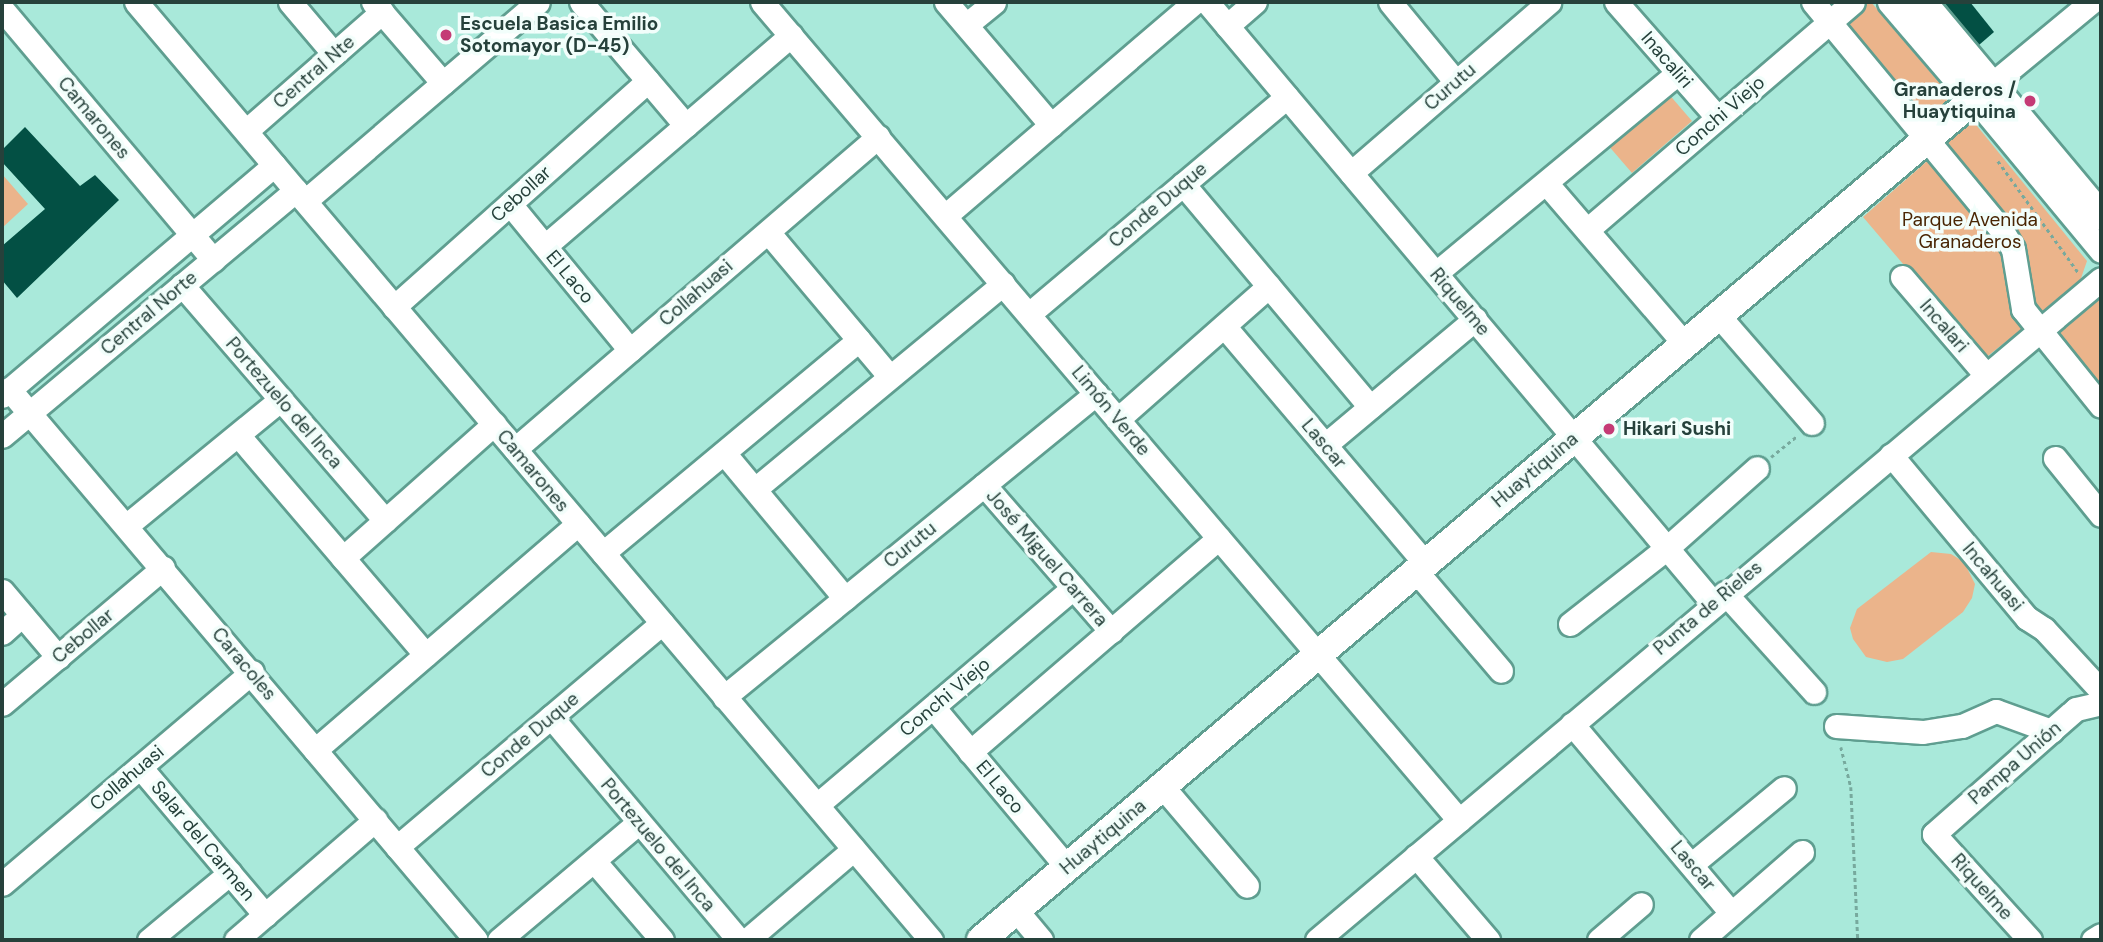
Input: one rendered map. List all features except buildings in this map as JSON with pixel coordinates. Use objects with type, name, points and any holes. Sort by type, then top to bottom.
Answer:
[{"type":"main road","points":[[1892,2],[1983,91],[2101,216]]},
{"type":"main road","points":[[1922,2],[1983,91]]},
{"type":"main road","name":"Huaytiquina","points":[[981,940],[1983,91]]},
{"type":"street","points":[[290,2],[334,54]]},
{"type":"street","name":"Central Norte","points":[[2,436],[182,285],[443,83],[538,2]]},
{"type":"street","points":[[581,2],[685,126]]},
{"type":"street","name":"Limón Verde","points":[[762,2],[1459,820]]},
{"type":"street","points":[[946,2],[1051,125]]},
{"type":"street","points":[[966,25],[994,2]]},
{"type":"street","points":[[945,216],[1195,2]]},
{"type":"street","name":"Riquelme","points":[[1207,2],[1667,548],[1814,692]]},
{"type":"street","points":[[1227,26],[1255,2]]},
{"type":"street","points":[[1390,2],[1456,82]]},
{"type":"street","name":"Curutu","points":[[1351,173],[1549,2]]},
{"type":"street","name":"Inacaliri","points":[[1616,2],[1718,118]]},
{"type":"street","points":[[1813,2],[1928,136],[2007,239],[2017,268],[2023,309],[2101,405]]},
{"type":"street","name":"Conchi Viejo","points":[[1587,230],[1853,2]]},
{"type":"street","name":"Huaytiquina","points":[[1983,91],[2091,2]]},
{"type":"street","name":"Camarones","points":[[139,3],[931,940]]},
{"type":"street","points":[[378,7],[443,83]]},
{"type":"street","name":"Central Nte","points":[[246,131],[334,54],[378,7]]},
{"type":"street","name":"Camarones","points":[[2,9],[213,260]]},
{"type":"street","points":[[545,246],[791,35]]},
{"type":"street","points":[[1436,274],[1678,73]]},
{"type":"street","name":"Cebollar","points":[[394,307],[648,81]]},
{"type":"street","points":[[1983,91],[2101,251]]},
{"type":"street","name":"Conde Duque","points":[[1029,314],[1287,97]]},
{"type":"street","name":"Collahuasi","points":[[515,449],[878,137]]},
{"type":"street","name":"Central Norte","points":[[6,393],[274,165]]},
{"type":"street","points":[[1182,184],[1370,407]]},
{"type":"street","points":[[1547,184],[1684,343]]},
{"type":"street","name":"El Laco","points":[[510,204],[630,350]]},
{"type":"street","points":[[768,232],[890,377]]},
{"type":"street","name":"Incalari","points":[[1902,277],[1986,375]]},
{"type":"street","points":[[755,489],[1003,284]]},
{"type":"street","name":"Punta de Rieles","points":[[1317,940],[1719,598],[2095,284]]},
{"type":"street","name":"Portezuelo del Inca","points":[[182,285],[385,520]]},
{"type":"street","points":[[1118,419],[1269,286]]},
{"type":"street","points":[[1718,315],[1812,423]]},
{"type":"street","points":[[1325,445],[1475,319]]},
{"type":"street","name":"Lascar","points":[[1224,326],[1325,445],[1500,671]]},
{"type":"street","points":[[603,553],[859,340]]},
{"type":"street","name":"Caracoles","points":[[6,393],[30,413],[252,672],[397,847],[464,936]]},
{"type":"street","name":"Curutu","points":[[724,697],[1096,394]]},
{"type":"street","points":[[126,526],[281,400]]},
{"type":"street","points":[[343,558],[494,425]]},
{"type":"street","points":[[237,435],[426,655]]},
{"type":"street","points":[[724,453],[845,598]]},
{"type":"street","name":"Incahuasi","points":[[1891,455],[2027,618],[2044,629],[2099,704]]},
{"type":"street","points":[[2055,458],[2101,515]]},
{"type":"street","points":[[1570,624],[1667,548],[1757,468]]},
{"type":"street","name":"José Miguel Carrera","points":[[984,485],[1111,631]]},
{"type":"street","points":[[315,750],[578,524]]},
{"type":"street","points":[[970,752],[1219,538]]},
{"type":"street","name":"Cebollar","points":[[2,704],[163,568]]},
{"type":"street","name":"Conchi Viejo","points":[[817,805],[1073,589]]},
{"type":"street","points":[[2,591],[58,657]]},
{"type":"street","points":[[2,632],[22,615]]},
{"type":"street","name":"Conde Duque","points":[[397,847],[662,623]]},
{"type":"street","name":"Collahuasi","points":[[2,884],[252,672]]},
{"type":"street","name":"Pampa Unión","points":[[1934,834],[2076,709],[2099,704]]},
{"type":"street","name":"El Laco","points":[[933,707],[1067,867]]},
{"type":"street","points":[[1836,726],[1923,732],[1962,726],[1996,711],[2050,731]]},
{"type":"street","name":"Portezuelo del Inca","points":[[551,717],[738,940]]},
{"type":"street","name":"Lascar","points":[[1572,724],[1692,864],[1720,930]]},
{"type":"street","name":"Salar del Carmen","points":[[140,766],[265,915]]},
{"type":"street","points":[[1162,786],[1247,886]]},
{"type":"street","points":[[1692,864],[1784,788]]},
{"type":"street","points":[[236,940],[375,820]]},
{"type":"street","points":[[499,940],[639,822]]},
{"type":"street","name":"Riquelme","points":[[1934,834],[2030,940]]},
{"type":"street","points":[[747,940],[854,849]]},
{"type":"street","points":[[1720,930],[1802,852]]},
{"type":"street","points":[[1416,856],[1488,940]]},
{"type":"street","points":[[594,861],[662,940]]},
{"type":"street","points":[[149,940],[230,873]]},
{"type":"street","points":[[1599,940],[1641,904]]},
{"type":"street","points":[[1016,910],[1041,940]]},
{"type":"street","points":[[2093,940],[2101,934]]},
{"type":"path","points":[[1997,160],[2095,284]]},
{"type":"path","points":[[1757,468],[1812,423]]},
{"type":"path","points":[[1836,726],[1850,786],[1858,940]]},
{"type":"green space","points":[[1819,2],[1871,2],[1949,94],[1945,106],[1925,122]]},
{"type":"green space","points":[[1667,92],[1692,121],[1632,173],[1607,144]]},
{"type":"green space","name":"Parque Avenida Granaderos","points":[[1973,121],[2087,261],[2079,284],[1984,359],[1863,217]]},
{"type":"green space","points":[[2,174],[28,204],[2,228]]},
{"type":"green space","points":[[2101,290],[2101,384],[2052,329]]},
{"type":"green space","points":[[1931,552],[1951,554],[1964,562],[1975,584],[1972,598],[1963,612],[1903,659],[1887,662],[1866,657],[1853,639],[1850,628],[1857,609]]},
{"type":"place","name":"Escuela Basica Emilio Sotomayor (D-45)","points":[[446,35]]},
{"type":"place","name":"Granaderos / Huaytiquina","points":[[2030,101]]},
{"type":"place","name":"Hikari Sushi","points":[[1609,429]]}]
